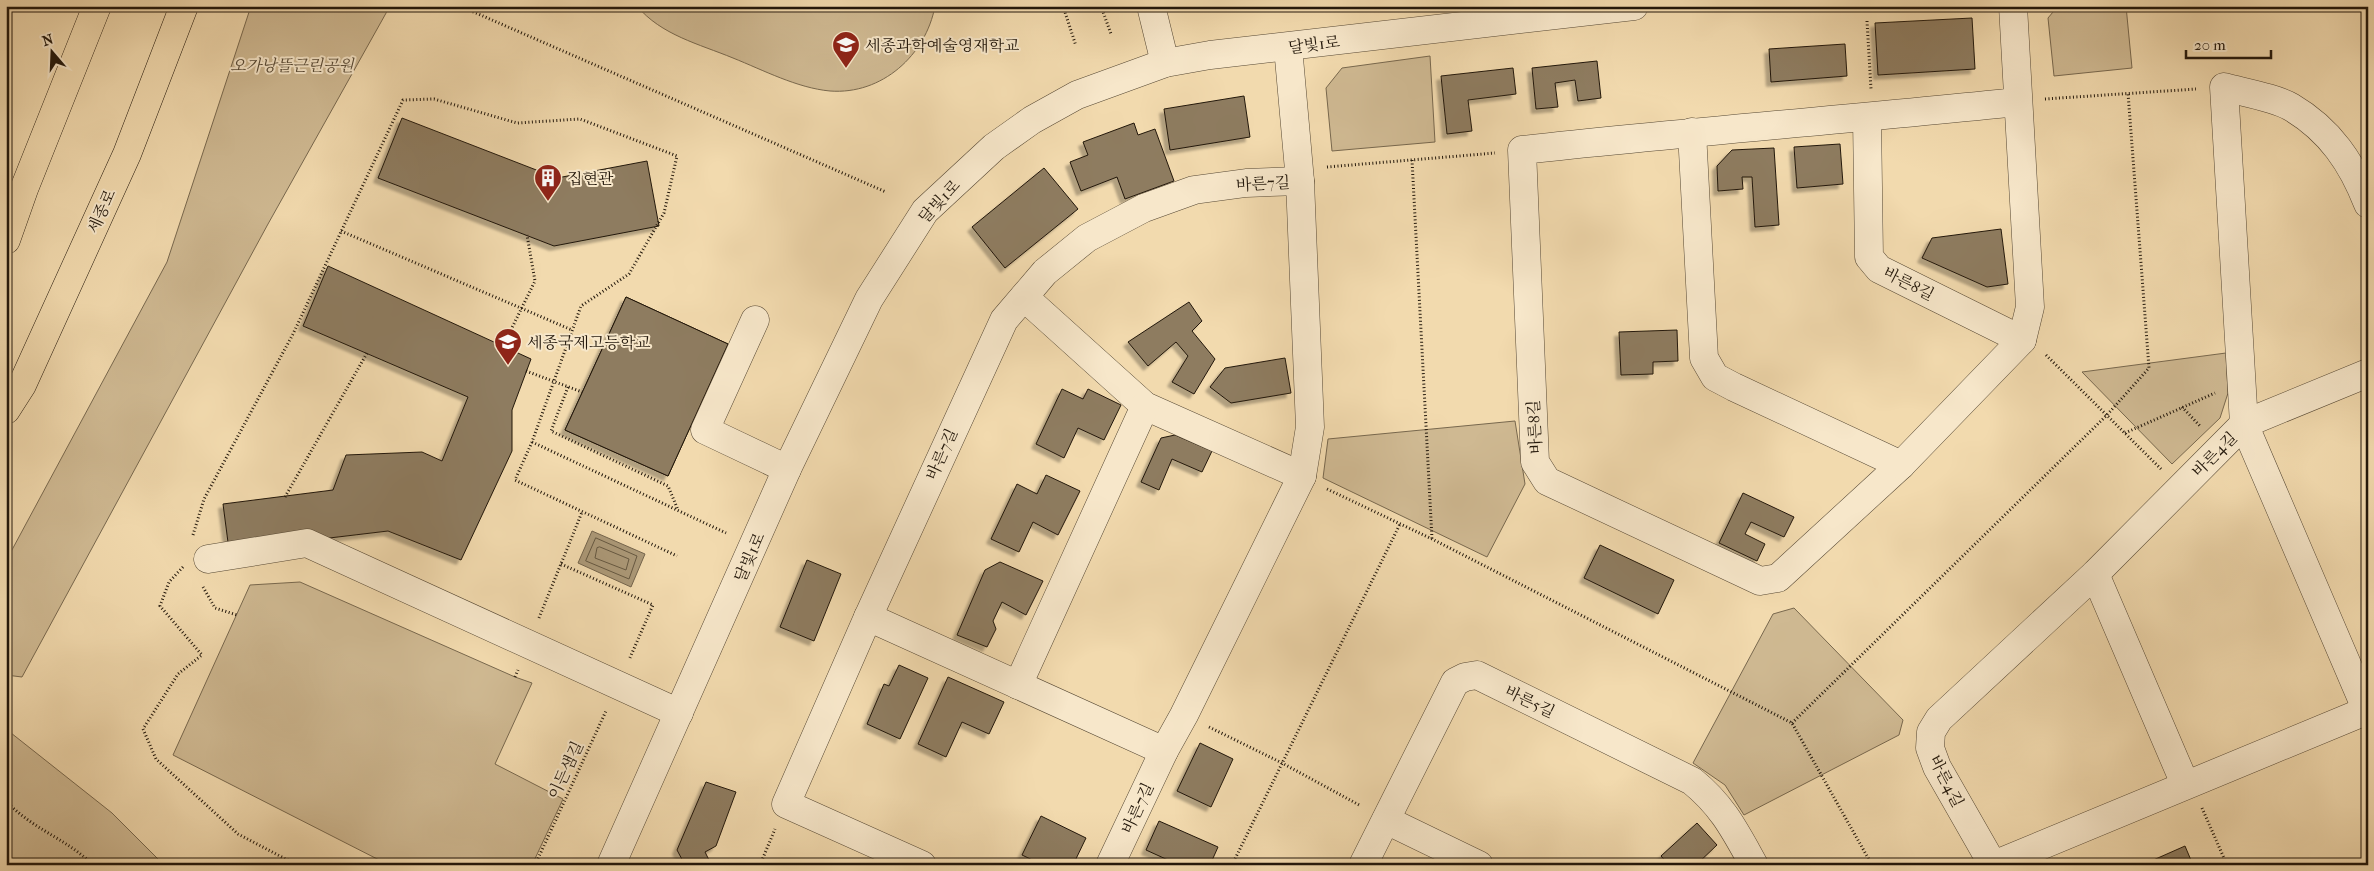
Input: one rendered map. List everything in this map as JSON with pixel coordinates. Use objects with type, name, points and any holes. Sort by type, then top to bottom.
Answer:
[{"type":"highway","points":[[6,240],[24,189],[97,6]]},
{"type":"highway","name":"세종로","points":[[6,410],[22,385],[127,154],[184,6]]},
{"type":"highway","points":[[6,222],[24,189]]},
{"type":"highway","points":[[6,416],[22,385]]},
{"type":"street","points":[[1151,6],[1165,64]]},
{"type":"street","name":"달빛1로","points":[[611,865],[788,469],[868,299],[925,211],[994,146],[1032,120],[1077,95],[1165,64],[1210,55],[1634,6]]},
{"type":"street","points":[[2013,6],[2030,307],[2022,340]]},
{"type":"street","points":[[1288,47],[1300,175]]},
{"type":"street","points":[[2224,87],[2290,106],[2328,136],[2356,174],[2368,204]]},
{"type":"street","name":"바른4길","points":[[2224,87],[2244,424],[2094,574],[1940,719],[1931,732],[1930,748],[1937,767],[1993,865],[2193,794],[2368,711]]},
{"type":"street","points":[[1522,150],[1692,132],[1869,106],[2017,102]]},
{"type":"street","name":"바른8길","points":[[1522,150],[1535,462],[1547,480],[1760,581],[1778,578],[1901,465],[2022,340],[1880,269],[1869,256],[1869,106]]},
{"type":"street","points":[[1692,132],[1704,358],[1715,377],[1901,465]]},
{"type":"street","name":"바른7길","points":[[786,804],[983,361],[1004,320],[1046,272],[1087,238],[1144,208],[1194,190],[1300,175],[1310,428],[1302,476],[1184,715],[1164,751],[1110,865]]},
{"type":"street","points":[[1024,297],[1145,406],[1302,476]]},
{"type":"street","points":[[755,320],[704,430],[788,469]]},
{"type":"street","points":[[2368,373],[2244,424],[2368,711]]},
{"type":"street","points":[[1018,685],[1145,406]]},
{"type":"street","points":[[195,554],[307,543],[679,713]]},
{"type":"street","points":[[2094,574],[2193,794]]},
{"type":"street","points":[[868,617],[1164,751]]},
{"type":"street","name":"바른5길","points":[[1363,865],[1455,682],[1465,677],[1477,675],[1692,781],[1711,796],[1726,814],[1754,865]]},
{"type":"street","points":[[786,804],[922,865]]},
{"type":"street","points":[[1386,820],[1479,865]]},
{"type":"path","points":[[460,6],[886,192]]},
{"type":"path","points":[[1063,6],[1076,46]]},
{"type":"path","points":[[1101,6],[1111,34]]},
{"type":"path","points":[[1867,21],[1869,106]]},
{"type":"path","points":[[2017,102],[2224,87]]},
{"type":"path","points":[[1792,722],[2107,415],[2149,368],[2128,93]]},
{"type":"path","points":[[297,865],[238,834],[156,759],[143,729],[178,674],[202,654],[160,606],[168,582],[195,554],[204,500],[293,334],[403,100],[434,99],[517,122],[580,119],[677,156],[664,214],[629,274],[581,306],[532,442],[515,480],[677,556]]},
{"type":"path","points":[[1300,175],[1412,160],[1522,150]]},
{"type":"path","points":[[1412,160],[1432,539]]},
{"type":"path","points":[[341,231],[572,330]]},
{"type":"path","points":[[503,346],[535,281],[527,235]]},
{"type":"path","points":[[285,497],[367,354]]},
{"type":"path","points":[[2046,355],[2161,470]]},
{"type":"path","points":[[526,371],[582,392]]},
{"type":"path","points":[[568,387],[551,431],[668,486],[678,510]]},
{"type":"path","points":[[2125,433],[2216,392]]},
{"type":"path","points":[[2182,407],[2202,427]]},
{"type":"path","points":[[532,442],[726,532]]},
{"type":"path","points":[[1302,476],[1432,539],[1792,722],[1872,865]]},
{"type":"path","points":[[528,644],[582,512]]},
{"type":"path","points":[[1232,865],[1400,524]]},
{"type":"path","name":"이든샘길","points":[[535,865],[654,605],[561,564]]},
{"type":"path","points":[[1184,715],[1282,763],[1386,820]]},
{"type":"path","points":[[2193,794],[2227,865]]},
{"type":"path","points":[[6,801],[21,817],[83,855],[93,865]]},
{"type":"path","points":[[760,865],[786,804]]},
{"type":"green space","name":"오가낭뜰근린공원","points":[[251,6],[390,6],[268,224],[22,677],[6,675],[6,561],[167,262]]},
{"type":"green space","points":[[637,6],[935,6],[930,24],[922,41],[899,68],[884,79],[867,86],[849,91],[830,91],[780,78],[681,38],[657,24]]},
{"type":"green space","points":[[2058,6],[2126,6],[2132,68],[2054,76],[2048,18]]},
{"type":"green space","points":[[1430,56],[1435,142],[1332,151],[1326,88],[1342,68]]},
{"type":"green space","points":[[2226,353],[2228,393],[2220,418],[2172,464],[2082,372]]},
{"type":"green space","points":[[1515,421],[1525,484],[1487,557],[1323,478],[1328,439]]},
{"type":"green space","points":[[300,582],[532,683],[495,764],[563,799],[532,865],[389,865],[173,755],[250,585]]},
{"type":"green space","points":[[1794,608],[1903,720],[1899,735],[1744,815],[1725,785],[1693,763],[1773,614]]},
{"type":"green space","points":[[6,729],[112,813],[164,865],[6,865]]},
{"type":"water","points":[[592,531],[645,554],[631,587],[578,563]]},
{"type":"building","points":[[1972,18],[1975,69],[1878,75],[1875,23]]},
{"type":"building","points":[[1845,44],[1847,76],[1771,82],[1769,49]]},
{"type":"building","points":[[1597,61],[1601,98],[1578,101],[1575,80],[1555,83],[1558,107],[1536,109],[1532,68]]},
{"type":"building","points":[[1513,68],[1516,94],[1468,100],[1472,131],[1447,134],[1441,76]]},
{"type":"building","points":[[1244,96],[1250,137],[1170,150],[1164,109]]},
{"type":"building","name":"집현관","points":[[402,118],[557,178],[647,161],[659,226],[554,246],[378,178]]},
{"type":"building","points":[[1134,123],[1138,135],[1155,129],[1174,181],[1125,199],[1117,177],[1081,191],[1070,162],[1088,155],[1083,142]]},
{"type":"building","points":[[1840,144],[1843,184],[1797,188],[1794,147]]},
{"type":"building","points":[[1774,148],[1779,225],[1755,227],[1752,177],[1742,177],[1743,189],[1718,191],[1717,166],[1732,150]]},
{"type":"building","points":[[1044,168],[1078,209],[1005,268],[972,227]]},
{"type":"building","points":[[2001,229],[2008,284],[1987,287],[1922,258],[1932,238]]},
{"type":"building","name":"세종국제고등학교","points":[[328,266],[531,359],[512,410],[512,451],[461,560],[388,531],[229,550],[223,504],[333,490],[346,455],[422,452],[442,461],[468,397],[303,326]]},
{"type":"building","points":[[626,297],[728,344],[668,476],[565,430]]},
{"type":"building","points":[[626,297],[728,344],[668,476],[565,430]]},
{"type":"building","points":[[1189,302],[1202,321],[1192,331],[1215,359],[1194,394],[1172,382],[1188,356],[1176,342],[1148,366],[1128,342]]},
{"type":"building","points":[[1677,330],[1678,361],[1653,362],[1653,374],[1621,375],[1619,332]]},
{"type":"building","points":[[1285,358],[1291,393],[1231,403],[1210,387],[1225,368]]},
{"type":"building","points":[[1062,389],[1083,399],[1088,389],[1121,405],[1104,440],[1078,428],[1064,458],[1036,444]]},
{"type":"building","points":[[1175,435],[1212,451],[1202,472],[1172,459],[1159,490],[1141,482],[1161,438]]},
{"type":"building","points":[[1046,475],[1080,491],[1058,535],[1033,522],[1019,552],[991,539],[1017,484],[1037,494]]},
{"type":"building","points":[[1743,493],[1794,517],[1784,537],[1751,522],[1745,534],[1765,544],[1757,561],[1719,543]]},
{"type":"building","points":[[1600,545],[1674,580],[1658,614],[1584,578]]},
{"type":"building","points":[[807,560],[841,574],[814,641],[780,627]]},
{"type":"building","points":[[1000,562],[1043,581],[1026,615],[1002,602],[993,621],[996,629],[987,647],[957,635],[985,570]]},
{"type":"building","points":[[899,665],[928,678],[900,739],[867,724],[884,684],[889,686]]},
{"type":"building","points":[[948,677],[1004,702],[989,734],[962,722],[946,757],[918,744]]},
{"type":"building","points":[[1200,743],[1233,759],[1211,807],[1177,791]]},
{"type":"building","points":[[706,782],[736,792],[716,846],[705,852],[710,862],[701,865],[685,865],[677,850]]},
{"type":"building","points":[[1041,816],[1086,838],[1073,865],[1043,865],[1022,855]]},
{"type":"building","points":[[1159,821],[1218,847],[1210,865],[1179,865],[1146,850]]},
{"type":"building","points":[[1697,823],[1717,845],[1696,865],[1669,865],[1661,856]]},
{"type":"building","points":[[2185,846],[2193,865],[2142,865]]},
{"type":"place","name":"세종과학예술영재학교","points":[[846,69]]},
{"type":"place","name":"집현관","points":[[548,202]]},
{"type":"place","name":"세종국제고등학교","points":[[508,366]]}]
